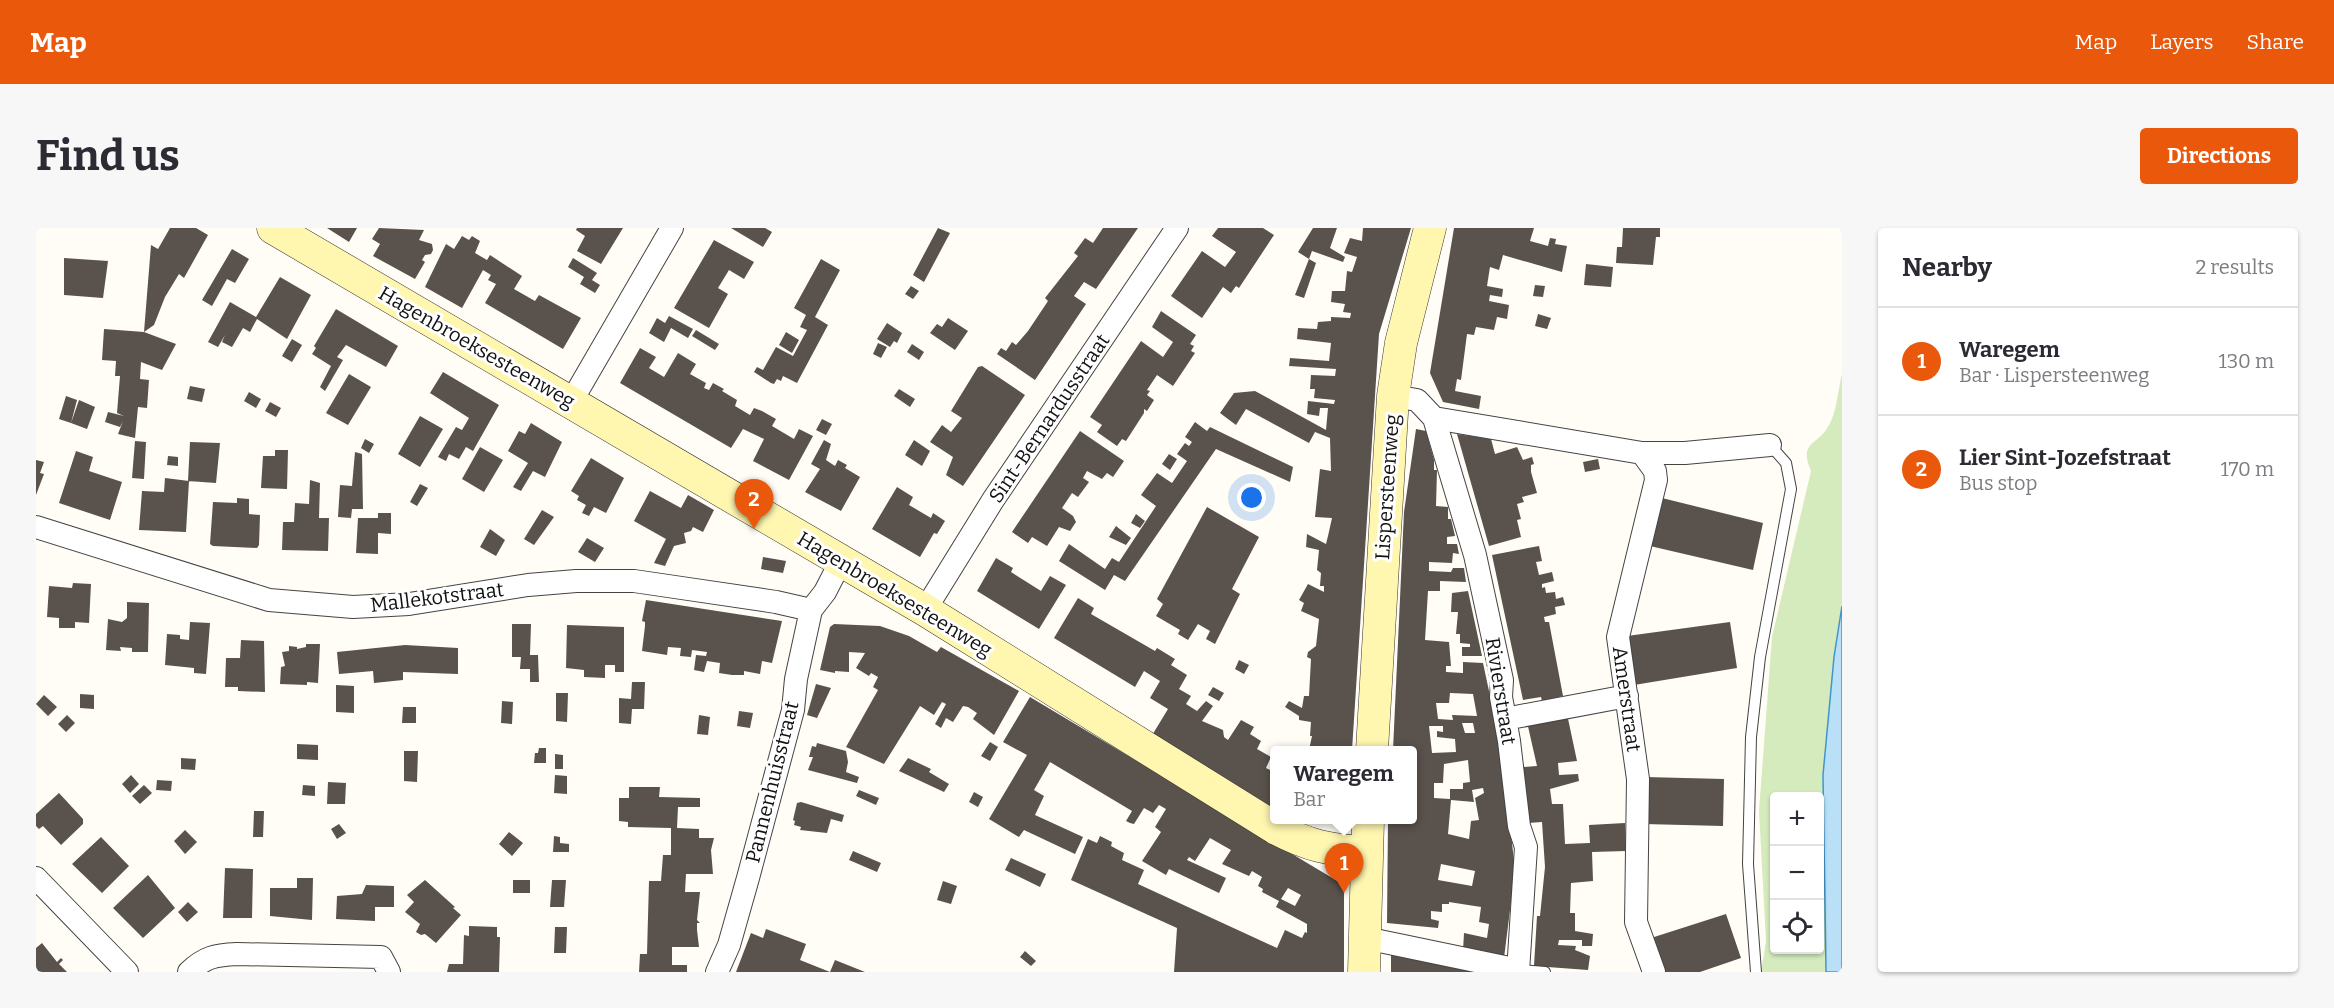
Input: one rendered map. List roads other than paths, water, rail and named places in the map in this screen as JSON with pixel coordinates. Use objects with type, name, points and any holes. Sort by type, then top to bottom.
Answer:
[{"type":"street","name":"Hagenbroeksesteenweg","points":[[273,228],[576,394],[841,561],[926,610],[1275,828],[1304,843],[1333,850],[1366,852]]},
{"type":"street","points":[[576,394],[672,228]]},
{"type":"street","name":"Sint-Bernardusstraat","points":[[926,610],[993,500],[1177,228]]},
{"type":"street","name":"Lispersteenweg","points":[[1372,746],[1393,396],[1401,343],[1430,228]]},
{"type":"street","points":[[1393,396],[1417,400],[1434,418],[1642,453],[1685,453],[1770,445]]},
{"type":"street","name":"Rivierstraat","points":[[1434,418],[1475,555],[1502,680],[1501,697],[1519,826],[1526,848],[1518,971]]},
{"type":"street","name":"Amerstraat","points":[[1642,453],[1655,471],[1656,480],[1618,637],[1638,779],[1636,922],[1654,972]]},
{"type":"street","name":"Mallekotstraat","points":[[36,527],[269,600],[353,608],[409,604],[537,584],[634,581],[776,602],[811,610]]},
{"type":"street","name":"Pannenhuisstraat","points":[[717,972],[748,878],[793,711],[796,679],[811,610],[825,592],[841,561]]},
{"type":"street","points":[[1505,719],[1627,696]]},
{"type":"street","points":[[1364,972],[1368,824]]},
{"type":"street","points":[[36,878],[127,972]]},
{"type":"street","points":[[1365,938],[1518,971]]},
{"type":"street","points":[[189,972],[203,959],[213,955],[308,964],[381,957],[389,972]]},
{"type":"lane","points":[[1756,972],[1748,864],[1751,737],[1760,657],[1791,489],[1786,463],[1770,445]]},
{"type":"lane","points":[[1518,971],[1545,972]]},
{"type":"water","points":[[1842,606],[1842,972],[1826,972],[1823,775],[1834,657]]},
{"type":"place","name":"Lier Sint-Jozefstraat","points":[[754,529]]},
{"type":"place","name":"Waregem","points":[[1344,893]]}]
